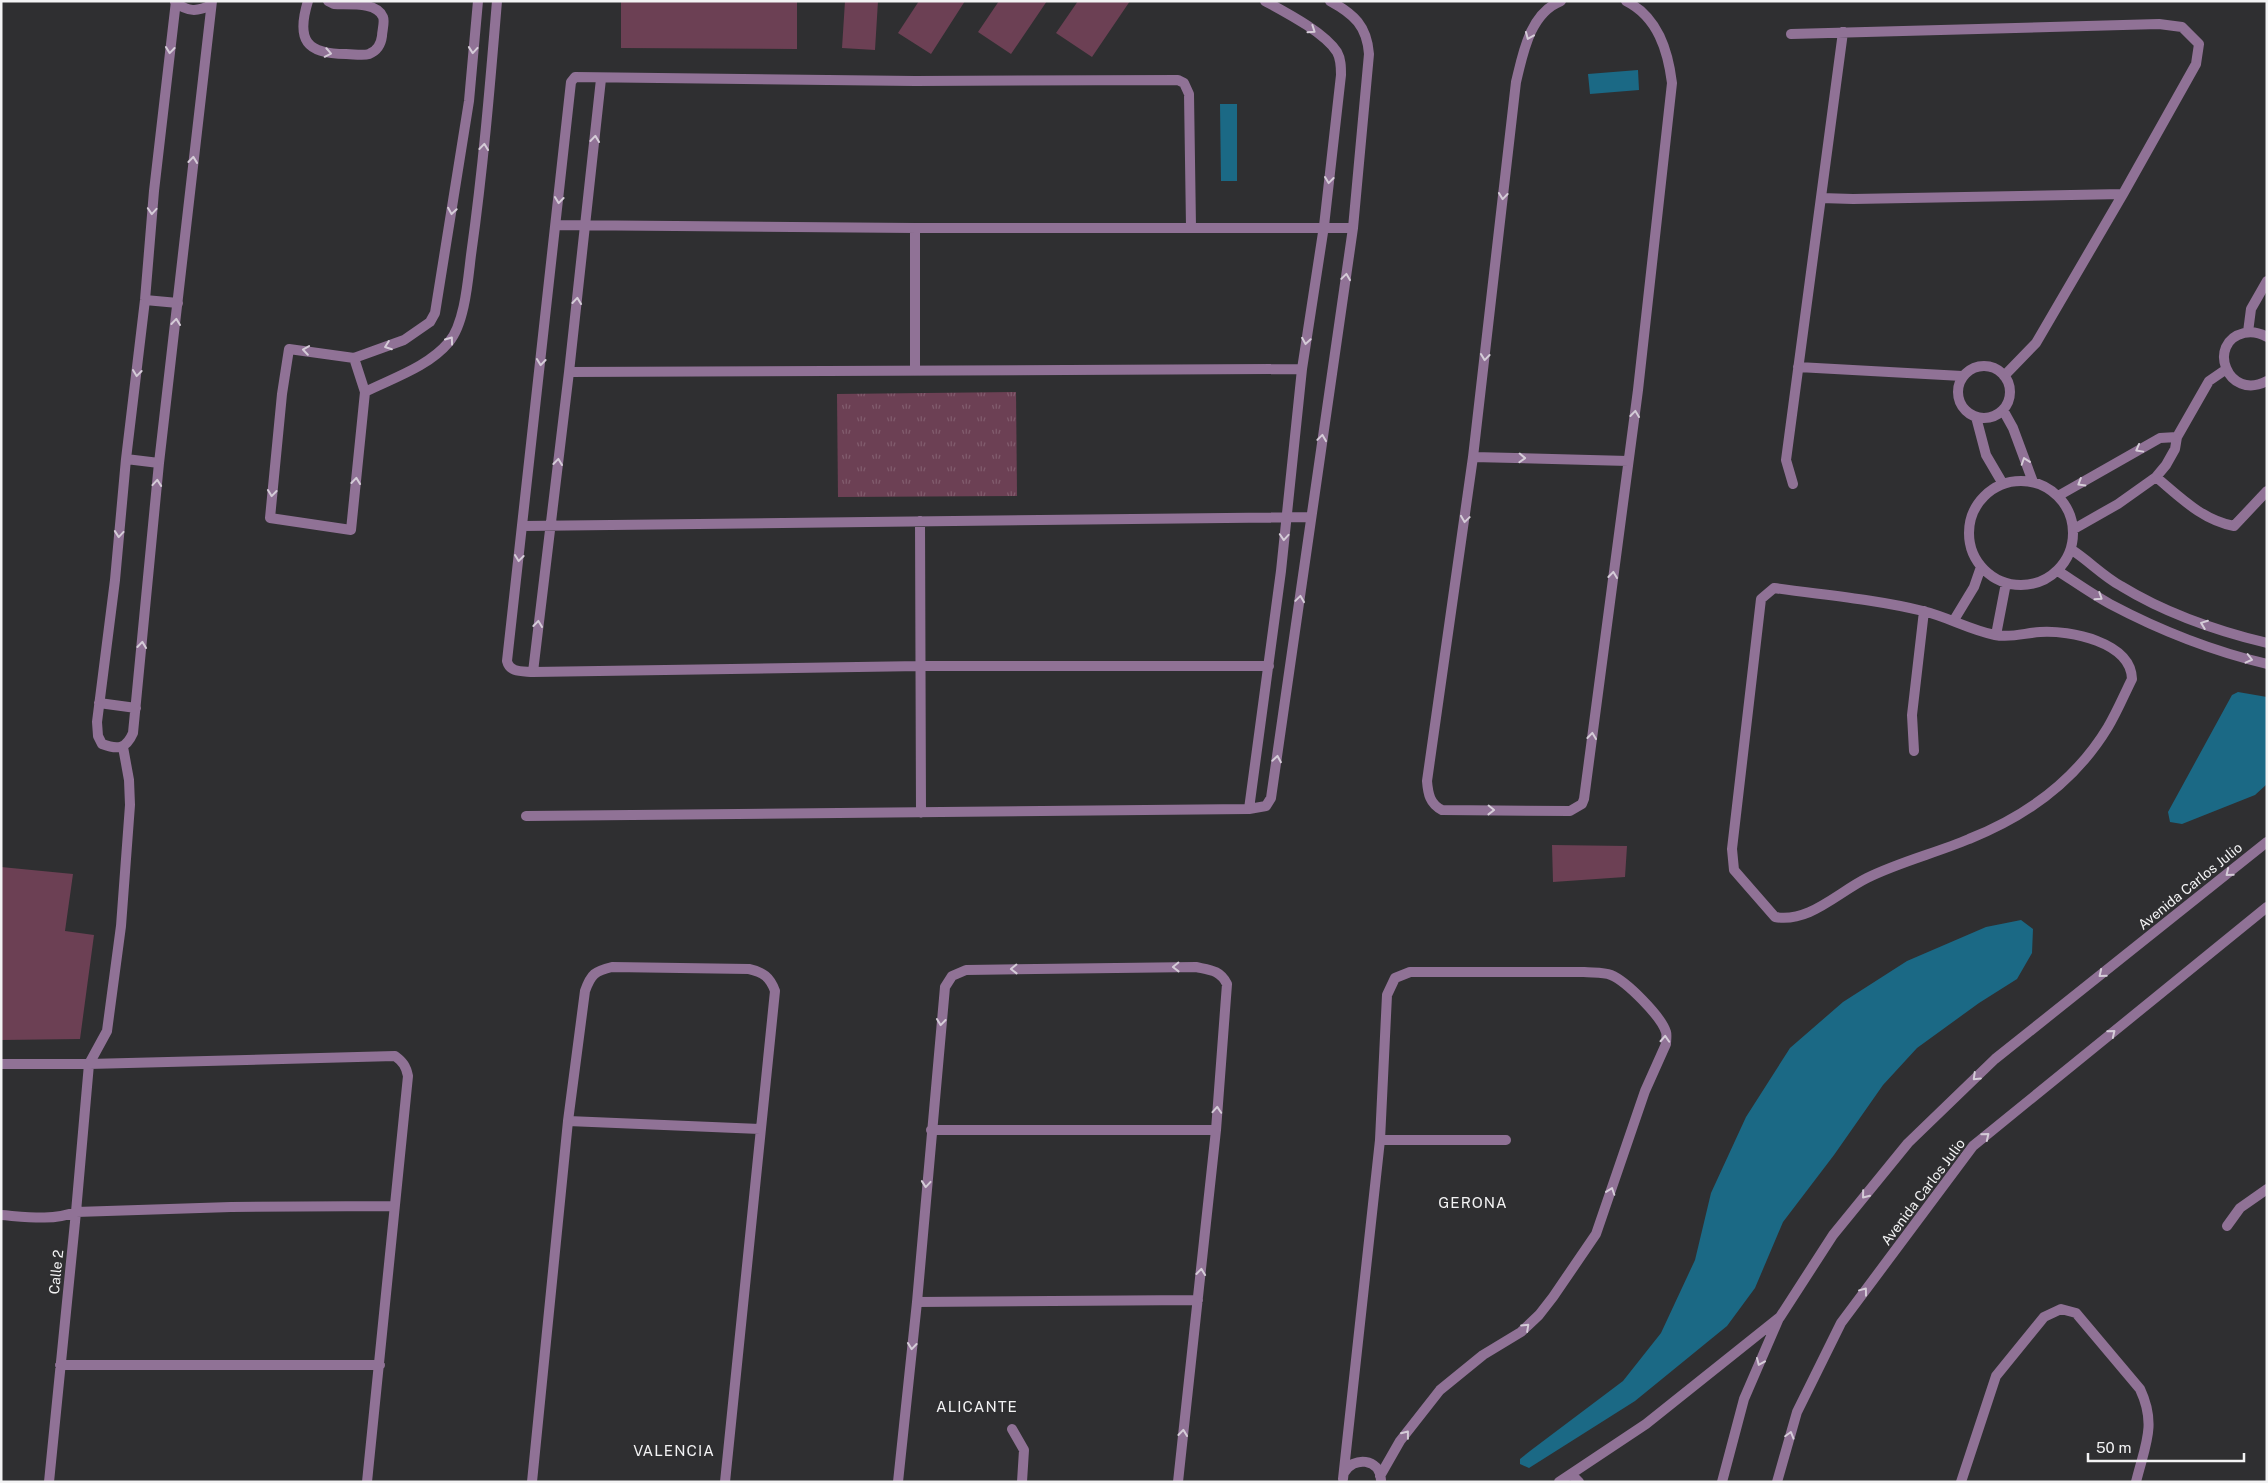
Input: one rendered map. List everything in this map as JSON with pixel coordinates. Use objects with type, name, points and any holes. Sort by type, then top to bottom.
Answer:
[{"type":"street","points":[[308,1],[304,32],[307,43],[314,50],[336,54],[368,54],[376,49],[381,42],[384,18],[379,11],[372,7],[334,4],[328,1]]},
{"type":"street","points":[[354,358],[365,392],[351,530],[270,518],[282,394],[289,349],[354,358],[404,340],[430,322],[435,312],[467,110],[478,1]]},
{"type":"street","points":[[365,392],[424,364],[450,342],[456,331],[466,292],[478,205],[497,1]]},
{"type":"street","points":[[1249,809],[1281,571],[1285,517],[1302,369],[1324,226],[1341,75],[1340,60],[1336,50],[1323,38],[1265,1]]},
{"type":"street","points":[[526,816],[921,814],[1249,809],[1266,806],[1271,798],[1287,699],[1353,228],[1369,54],[1368,39],[1364,28],[1353,16],[1330,1]]},
{"type":"street","points":[[1561,1],[1554,4],[1535,24],[1523,52],[1516,82],[1474,457],[1427,781],[1430,800],[1435,807],[1442,810],[1570,811],[1582,804],[1628,461],[1672,83],[1669,60],[1661,38],[1650,19],[1626,1]]},
{"type":"street","points":[[175,2],[184,9],[192,11],[201,10],[211,3]]},
{"type":"street","points":[[175,2],[154,191],[146,300],[126,459],[116,580],[97,722],[98,736],[102,744],[115,748],[123,747],[129,742],[133,733],[159,463],[211,3]]},
{"type":"street","points":[[1791,34],[2159,24],[2182,27],[2199,44],[2196,64],[2036,343],[2004,376]]},
{"type":"street","points":[[1793,484],[1786,460],[1843,32]]},
{"type":"street","points":[[1191,227],[1189,94],[1184,83],[1178,80],[601,79],[578,76],[571,82],[507,661],[510,668],[514,671],[532,672],[921,666],[1269,666]]},
{"type":"street","points":[[532,672],[586,226],[601,79]]},
{"type":"street","points":[[1821,198],[2123,194]]},
{"type":"street","points":[[556,225],[915,228],[1324,226],[1353,228]]},
{"type":"street","points":[[915,228],[915,371]]},
{"type":"street","points":[[2248,332],[2251,309],[2267,281]]},
{"type":"street","points":[[146,300],[178,303]]},
{"type":"street","points":[[2267,337],[2257,332],[2240,334],[2227,345],[2223,362],[2225,370],[2239,383],[2248,386],[2258,385],[2267,381]]},
{"type":"street","points":[[1983,366],[1995,368],[2004,376],[2010,393],[2003,410],[1986,418],[1976,417],[1965,410],[1959,400],[1958,388],[1962,376],[1972,369],[1983,366]]},
{"type":"street","points":[[1798,367],[1962,376]]},
{"type":"street","points":[[569,372],[1302,369]]},
{"type":"street","points":[[2074,529],[2118,504],[2156,477],[2171,457],[2175,449],[2177,437],[2209,381],[2225,370]]},
{"type":"street","points":[[2003,410],[2013,428],[2033,482]]},
{"type":"street","points":[[1976,417],[1986,455],[2003,484]]},
{"type":"street","points":[[2058,496],[2160,438],[2177,437]]},
{"type":"street","points":[[1474,457],[1628,461]]},
{"type":"street","points":[[126,459],[159,463]]},
{"type":"street","points":[[2156,477],[2189,505],[2217,522],[2234,526],[2267,490]]},
{"type":"street","points":[[2018,481],[2033,482],[2058,496],[2071,517],[2074,529],[2072,550],[2058,571],[2047,579],[2034,584],[2020,586],[1992,577],[1981,567],[1973,553],[1969,537],[1970,520],[1977,505],[1988,493],[2003,484],[2018,481]]},
{"type":"street","points":[[523,526],[1311,517]]},
{"type":"street","points":[[920,521],[921,814]]},
{"type":"street","points":[[2072,550],[2120,586],[2164,608],[2235,636],[2267,643]]},
{"type":"street","points":[[1954,620],[1974,586],[1981,567]]},
{"type":"street","points":[[2058,571],[2108,603],[2166,631],[2241,658],[2267,664]]},
{"type":"street","points":[[1996,635],[2006,583]]},
{"type":"street","points":[[1774,588],[1924,611],[1954,620],[1975,630],[1996,635],[2009,636],[2041,632],[2073,634],[2098,641],[2125,656],[2132,670],[2132,679],[2108,727],[2070,777],[2025,812],[1970,839],[1866,878],[1802,916],[1788,920],[1775,917],[1734,870],[1732,849],[1762,599],[1774,588]]},
{"type":"street","points":[[1914,751],[1912,715],[1924,611]]},
{"type":"street","points":[[99,703],[136,708]]},
{"type":"street","points":[[89,1064],[107,1031],[121,926],[130,805],[123,747]]},
{"type":"street","name":"Avenida Carlos Julio","points":[[1722,1482],[1744,1399],[1780,1317],[1833,1235],[1908,1142],[1995,1059],[2267,842]]},
{"type":"street","name":"Avenida Carlos Julio","points":[[1777,1482],[1797,1412],[1841,1323],[1973,1146],[2267,907]]},
{"type":"street","points":[[532,1482],[568,1121],[585,991],[589,978],[600,970],[612,967],[749,969],[762,972],[772,981],[775,991],[725,1482]]},
{"type":"street","points":[[898,1482],[917,1302],[945,987],[952,976],[966,970],[1196,967],[1216,971],[1223,976],[1227,984],[1216,1130],[1178,1482]]},
{"type":"street","points":[[1343,1480],[1380,1140],[1387,995],[1395,978],[1410,972],[1584,972],[1610,974],[1625,982],[1651,1010],[1666,1032],[1666,1044],[1645,1091],[1596,1234],[1554,1297],[1522,1332],[1483,1355],[1440,1390],[1400,1442],[1380,1479]]},
{"type":"street","points":[[1,1064],[89,1064],[395,1056],[406,1068],[408,1076],[368,1482]]},
{"type":"street","name":"Calle 2","points":[[49,1482],[89,1064]]},
{"type":"street","points":[[568,1121],[760,1129]]},
{"type":"street","points":[[931,1130],[1216,1130]]},
{"type":"street","points":[[1380,1140],[1506,1140]]},
{"type":"street","points":[[2227,1226],[2240,1208],[2267,1189]]},
{"type":"street","points":[[1,1215],[62,1217],[76,1212],[394,1206]]},
{"type":"street","points":[[917,1302],[1198,1300]]},
{"type":"street","points":[[1961,1482],[1996,1376],[2044,1317],[2061,1309],[2076,1314],[2140,1389],[2146,1404],[2150,1428],[2136,1482]]},
{"type":"street","name":"Avenida Carlos Julio","points":[[1559,1482],[1575,1478],[1780,1317]]},
{"type":"street","points":[[60,1365],[380,1364]]},
{"type":"street","points":[[1012,1430],[1024,1450],[1022,1482]]},
{"type":"street","points":[[1343,1480],[1347,1468],[1352,1464],[1363,1461],[1374,1465],[1380,1479]]},
{"type":"green space","points":[[621,1],[797,1],[797,49],[621,48]]},
{"type":"green space","points":[[845,1],[878,1],[875,50],[842,48]]},
{"type":"green space","points":[[919,1],[965,1],[931,54],[898,33]]},
{"type":"green space","points":[[999,1],[1047,1],[1011,54],[978,32]]},
{"type":"green space","points":[[1078,1],[1130,1],[1092,57],[1056,33]]},
{"type":"green space","points":[[1016,392],[1017,496],[838,497],[837,394]]},
{"type":"green space","points":[[1552,845],[1627,846],[1625,877],[1553,882]]},
{"type":"green space","points":[[1,867],[73,874],[65,931],[94,935],[80,1039],[1,1040]]},
{"type":"water","points":[[1638,70],[1639,90],[1590,94],[1588,74]]},
{"type":"water","points":[[1220,104],[1237,104],[1237,181],[1221,181]]},
{"type":"water","points":[[2238,692],[2267,697],[2267,784],[2255,795],[2182,824],[2170,822],[2168,812],[2232,695]]},
{"type":"water","points":[[2021,920],[2033,929],[2032,953],[2017,979],[1979,1003],[1917,1048],[1883,1085],[1834,1155],[1783,1222],[1755,1288],[1727,1326],[1635,1401],[1529,1468],[1520,1464],[1520,1459],[1623,1381],[1661,1333],[1695,1260],[1711,1193],[1746,1117],[1790,1048],[1843,1002],[1907,961],[1986,927]]},
{"type":"district","name":"GERONA","points":[[1473,1203]]},
{"type":"district","name":"ALICANTE","points":[[977,1407]]},
{"type":"district","name":"VALENCIA","points":[[674,1451]]}]
